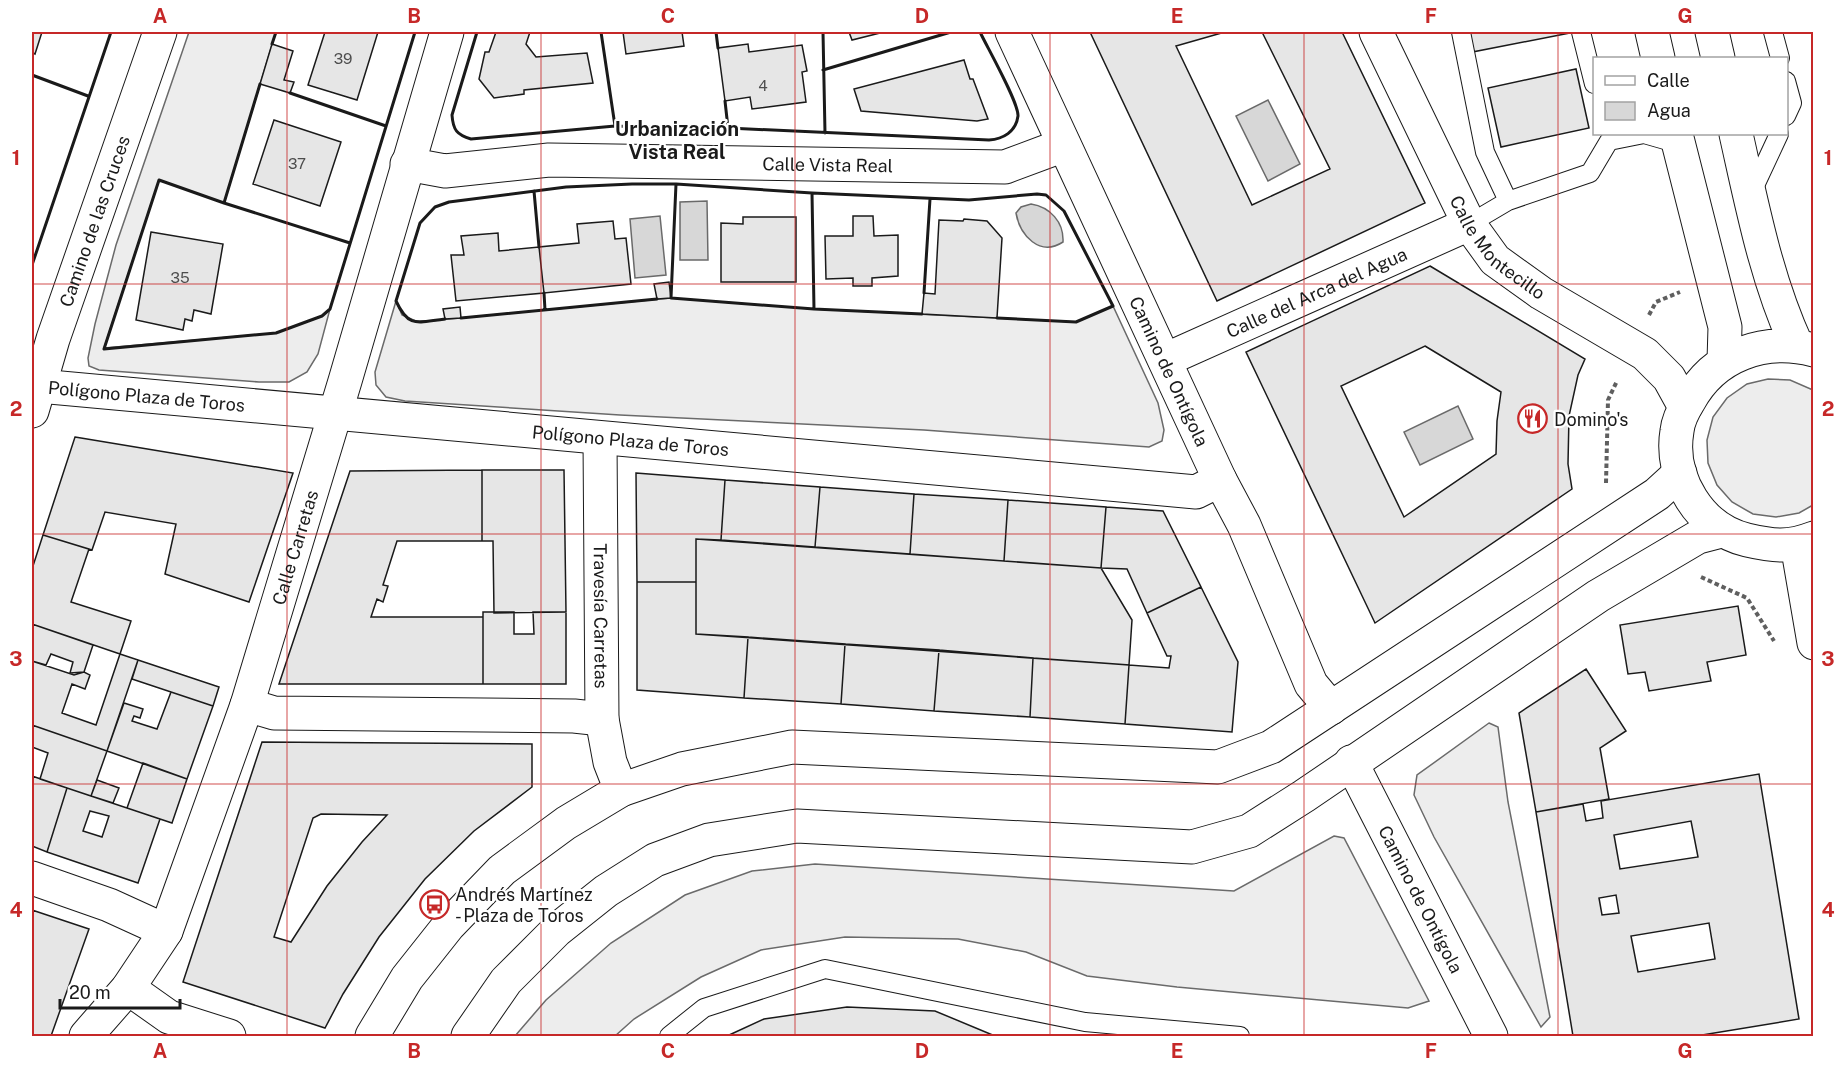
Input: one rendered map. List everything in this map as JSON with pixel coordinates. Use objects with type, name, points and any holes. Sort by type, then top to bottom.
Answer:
[{"type":"street","name":"Camino de las Cruces","points":[[35,399],[53,339],[160,32]]},
{"type":"street","name":"Calle Carretas","points":[[87,1036],[128,987],[166,931],[247,705],[447,32]]},
{"type":"street","name":"Camino de Ontígola","points":[[1012,32],[1220,480],[1244,525],[1311,684],[1330,708]]},
{"type":"street","name":"Calle Montecillo","points":[[1376,32],[1469,224],[1494,260],[1541,293],[1645,354],[1669,378],[1685,407]]},
{"type":"street","points":[[1652,32],[1658,57]]},
{"type":"street","points":[[1712,32],[1718,57]]},
{"type":"street","points":[[1736,135],[1750,196],[1782,312],[1805,348]]},
{"type":"street","points":[[1678,139],[1725,327],[1724,361]]},
{"type":"street","name":"Calle Vista Real","points":[[407,164],[445,171],[549,160],[1005,166],[1064,146]]},
{"type":"street","name":"Calle del Arca del Agua","points":[[1165,360],[1469,224]]},
{"type":"street","points":[[1805,348],[1765,346],[1746,351],[1724,361],[1711,371],[1695,389],[1677,429],[1676,444],[1680,473],[1690,496],[1701,513],[1721,531],[1772,546],[1805,541],[1813,642]]},
{"type":"street","name":"Polígono Plaza de Toros","points":[[35,399],[335,414],[1196,492],[1220,480]]},
{"type":"street","name":"Travesía Carretas","points":[[600,439],[602,719],[610,762],[621,790]]},
{"type":"street","points":[[372,1036],[407,978],[448,925],[502,870],[566,823],[621,790],[682,769],[792,747],[1218,767],[1271,747],[1657,494],[1680,473]]},
{"type":"street","points":[[468,1036],[506,981],[557,930],[606,891],[655,860],[709,840],[797,826],[1192,847],[1249,831],[1598,596],[1698,537],[1721,531]]},
{"type":"street","points":[[247,705],[274,713],[574,716],[602,719]]},
{"type":"street","name":"Camino de Ontígola","points":[[1351,762],[1491,1036]]},
{"type":"street","points":[[32,878],[109,905],[166,931]]},
{"type":"street","points":[[128,987],[169,1017],[229,1036]]},
{"type":"lane","points":[[1461,32],[1485,152],[1508,201]]},
{"type":"lane","points":[[1581,32],[1593,80]]},
{"type":"lane","points":[[1773,32],[1780,57]]},
{"type":"lane","points":[[1788,88],[1792,103],[1788,112]]},
{"type":"lane","points":[[1469,224],[1508,201],[1590,173],[1608,137],[1632,135]]},
{"type":"lane","points":[[1651,135],[1678,139]]},
{"type":"lane","points":[[1750,196],[1779,135]]},
{"type":"lane","points":[[669,1036],[704,1008],[825,969],[1085,1022],[1240,1036]]},
{"type":"path","points":[[1606,491],[1608,400],[1632,346],[1656,302],[1714,278]]},
{"type":"path","points":[[1696,574],[1747,598],[1778,646],[1813,642]]},
{"type":"shaded area","points":[[189,32],[276,32],[224,203],[159,180],[104,348],[276,333],[322,316],[330,309],[318,354],[307,372],[289,382],[259,382],[99,370],[89,366],[88,358],[95,324],[116,245]]},
{"type":"shaded area","points":[[671,298],[814,309],[1076,322],[1113,306],[1158,403],[1164,430],[1162,441],[1149,447],[924,430],[620,415],[405,401],[386,397],[376,385],[375,372],[396,301],[402,315],[418,322]]},
{"type":"shaded area","points":[[1768,379],[1790,380],[1813,390],[1813,505],[1799,513],[1776,517],[1753,514],[1732,502],[1717,485],[1708,463],[1707,440],[1713,417],[1727,398],[1747,384]]},
{"type":"shaded area","points":[[1489,723],[1498,727],[1508,802],[1550,1017],[1541,1027],[1434,837],[1414,795],[1417,775]]},
{"type":"shaded area","points":[[1334,836],[1344,838],[1429,1001],[1408,1008],[1177,987],[1087,976],[1026,952],[958,939],[845,937],[761,950],[701,977],[634,1019],[615,1036],[515,1036],[546,1000],[611,943],[685,895],[752,871],[815,864],[1234,891]]},
{"type":"water","points":[[1268,100],[1300,164],[1268,181],[1236,116]]},
{"type":"water","points":[[707,201],[708,260],[680,260],[680,202]]},
{"type":"water","points":[[1031,204],[1044,208],[1055,217],[1061,228],[1063,242],[1047,247],[1032,242],[1022,229],[1016,213],[1021,207]]},
{"type":"water","points":[[660,216],[666,275],[635,278],[630,219]]},
{"type":"water","points":[[1458,406],[1473,439],[1420,465],[1404,432]]},
{"type":"building","points":[[32,32],[42,32],[35,54],[32,52]]},
{"type":"building","points":[[325,32],[378,32],[357,100],[308,85]]},
{"type":"building","points":[[496,32],[530,32],[526,44],[536,57],[587,53],[593,83],[524,90],[524,94],[494,98],[479,79],[485,52],[489,52]]},
{"type":"building","points":[[623,32],[682,32],[684,46],[626,54]]},
{"type":"building","points":[[849,32],[884,32],[852,40]]},
{"type":"building","points":[[1090,32],[1225,32],[1176,46],[1252,205],[1330,169],[1262,32],[1342,32],[1425,203],[1217,301]]},
{"type":"building","points":[[1457,32],[1575,32],[1462,54]]},
{"type":"building","points":[[272,44],[293,51],[284,80],[294,82],[290,93],[260,84]]},
{"type":"building","points":[[748,44],[749,52],[802,45],[807,71],[802,72],[806,102],[752,109],[750,97],[725,101],[718,48]]},
{"type":"building","points":[[964,60],[988,119],[977,121],[861,111],[854,89]]},
{"type":"building","points":[[1576,69],[1589,128],[1501,147],[1488,88]]},
{"type":"building","points":[[274,120],[341,142],[320,206],[253,184]]},
{"type":"building","points":[[853,216],[873,216],[874,236],[898,235],[898,276],[872,278],[872,286],[853,286],[853,278],[826,279],[825,236],[853,236]]},
{"type":"building","points":[[743,217],[796,217],[796,282],[721,282],[721,223],[743,224]]},
{"type":"building","points":[[964,219],[987,221],[1002,238],[997,318],[922,314],[924,293],[935,294],[939,220],[963,221]]},
{"type":"building","points":[[613,221],[615,239],[626,238],[631,284],[544,293],[539,247],[579,243],[577,224]]},
{"type":"building","points":[[151,232],[223,244],[211,314],[194,310],[192,321],[185,319],[183,330],[136,320]]},
{"type":"building","points":[[498,233],[499,251],[539,247],[544,293],[456,301],[451,255],[464,255],[461,236]]},
{"type":"building","points":[[1430,266],[1585,359],[1578,375],[1569,416],[1568,464],[1572,489],[1375,623],[1246,352]],"holes":[[[1425,346],[1501,392],[1496,454],[1404,517],[1341,386]]]},
{"type":"building","points":[[669,282],[671,298],[657,299],[654,284]]},
{"type":"building","points":[[460,307],[461,318],[445,319],[443,309]]},
{"type":"building","points":[[75,437],[293,473],[249,602],[165,574],[176,524],[105,512],[92,550],[43,535]]},
{"type":"building","points":[[482,470],[482,541],[397,541],[383,585],[388,586],[383,602],[377,599],[371,617],[483,617],[483,684],[279,684],[350,471]]},
{"type":"building","points":[[482,470],[564,470],[566,612],[494,613],[493,541],[482,541]]},
{"type":"building","points":[[636,473],[725,480],[721,540],[696,539],[696,582],[637,582]]},
{"type":"building","points":[[725,480],[820,487],[815,547],[721,540]]},
{"type":"building","points":[[820,487],[914,494],[910,554],[815,547]]},
{"type":"building","points":[[914,494],[1008,500],[1004,561],[910,554]]},
{"type":"building","points":[[1008,500],[1106,507],[1101,568],[1004,561]]},
{"type":"building","points":[[1106,507],[1163,511],[1201,587],[1147,613],[1127,569],[1101,568]]},
{"type":"building","points":[[43,535],[89,549],[71,602],[131,621],[120,654],[32,624],[32,569]]},
{"type":"building","points":[[696,539],[1101,568],[1132,620],[1129,665],[696,634]]},
{"type":"building","points":[[637,582],[696,582],[696,634],[748,637],[744,698],[637,690]]},
{"type":"building","points":[[1201,587],[1238,662],[1232,732],[1125,724],[1129,665],[1169,668],[1171,656],[1167,656],[1147,613]]},
{"type":"building","points":[[1738,606],[1746,655],[1707,662],[1711,681],[1649,691],[1645,672],[1628,674],[1620,625]]},
{"type":"building","points":[[483,612],[514,612],[514,634],[534,634],[533,612],[566,612],[566,684],[483,684]]},
{"type":"building","points":[[32,624],[93,645],[84,672],[70,673],[73,662],[51,654],[46,665],[32,661]]},
{"type":"building","points":[[748,637],[845,644],[841,704],[744,698]]},
{"type":"building","points":[[845,644],[939,650],[934,711],[841,704]]},
{"type":"building","points":[[939,650],[1033,658],[1030,717],[934,711]]},
{"type":"building","points":[[120,654],[138,660],[107,751],[32,725],[32,661],[74,675],[84,672],[90,675],[85,689],[72,684],[62,713],[96,725]]},
{"type":"building","points":[[1033,658],[1129,665],[1125,724],[1030,717]]},
{"type":"building","points":[[138,660],[219,687],[213,706],[132,679]]},
{"type":"building","points":[[1586,669],[1626,731],[1600,748],[1609,799],[1536,812],[1519,713]]},
{"type":"building","points":[[171,692],[213,706],[187,779],[107,751],[124,703],[143,709],[140,718],[134,716],[132,721],[157,729]]},
{"type":"building","points":[[32,725],[107,751],[91,796],[40,779],[48,753],[32,747]]},
{"type":"building","points":[[262,742],[532,744],[532,787],[474,831],[425,879],[379,937],[343,994],[325,1028],[183,982]],"holes":[[[321,814],[387,815],[327,886],[291,942],[274,937],[313,818]]]},
{"type":"building","points":[[143,763],[187,779],[172,823],[127,808]]},
{"type":"building","points":[[1759,774],[1799,1019],[1696,1036],[1573,1036],[1536,812],[1583,804],[1586,821],[1603,818],[1601,801]],"holes":[[[1691,821],[1698,857],[1620,869],[1614,835]],[[1616,895],[1619,913],[1602,915],[1599,898]],[[1709,923],[1715,959],[1638,972],[1631,936]]]},
{"type":"building","points":[[32,776],[67,788],[47,852],[32,846]]},
{"type":"building","points":[[97,780],[119,788],[113,803],[91,796]]},
{"type":"building","points":[[67,788],[160,819],[138,883],[47,852]],"holes":[[[90,811],[109,816],[102,837],[83,831]]]},
{"type":"building","points":[[32,910],[89,929],[51,1036],[32,1036]]},
{"type":"building","points":[[847,1007],[935,1011],[995,1036],[727,1036],[764,1019]]},
{"type":"wall","points":[[32,265],[111,32]]},
{"type":"wall","points":[[272,44],[276,32]]},
{"type":"wall","points":[[260,84],[224,203],[159,180],[104,349],[276,333],[322,316],[330,309],[415,32]]},
{"type":"wall","points":[[477,32],[452,115],[453,125],[457,131],[462,136],[471,139],[615,126],[601,32]]},
{"type":"wall","points":[[716,32],[718,48]]},
{"type":"wall","points":[[823,32],[825,133]]},
{"type":"wall","points":[[823,70],[951,32]]},
{"type":"wall","points":[[615,126],[728,128],[989,140],[999,138],[1008,134],[1015,126],[1018,116],[1017,109],[980,32]]},
{"type":"wall","points":[[32,75],[88,96]]},
{"type":"wall","points":[[290,93],[386,126]]},
{"type":"wall","points":[[725,101],[728,128]]},
{"type":"wall","points":[[445,319],[415,322],[405,316],[396,301],[420,223],[435,207],[449,202],[566,187],[632,184],[676,184],[969,200],[1046,195],[1064,211],[1113,306],[1076,322],[997,318]]},
{"type":"wall","points":[[676,184],[671,298],[814,309],[922,314]]},
{"type":"wall","points":[[534,191],[539,247]]},
{"type":"wall","points":[[812,193],[814,309]]},
{"type":"wall","points":[[924,293],[930,199]]},
{"type":"wall","points":[[224,203],[350,243]]},
{"type":"wall","points":[[544,293],[545,310]]},
{"type":"wall","points":[[461,318],[657,299]]},
{"type":"place","name":"Domino's","points":[[1533,419]]},
{"type":"place","name":"Andrés Martínez - Plaza de Toros","points":[[434,904]]},
{"type":"district","name":"Urbanización Vista Real","points":[[677,140]]}]
